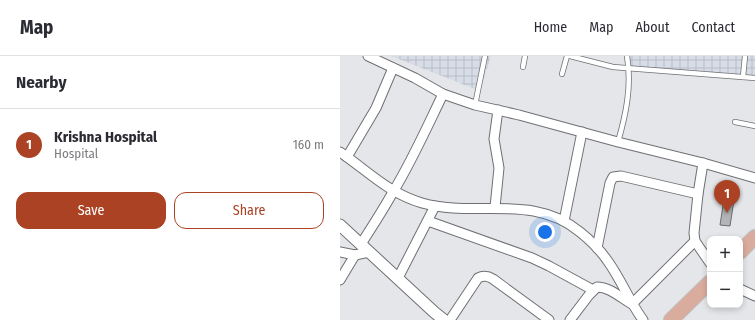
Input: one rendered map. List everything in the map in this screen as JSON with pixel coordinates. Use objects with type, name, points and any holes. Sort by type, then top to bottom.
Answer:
[{"type":"main road","points":[[743,249],[755,237]]},
{"type":"main road","points":[[674,319],[707,285]]},
{"type":"street","points":[[368,56],[415,78],[443,94],[475,105],[703,163],[755,178]]},
{"type":"street","points":[[393,68],[376,108],[343,155],[394,192],[406,198],[436,206],[472,209],[495,207],[522,208],[540,212],[564,221],[579,231],[608,261],[632,304],[643,320]]},
{"type":"street","points":[[340,280],[355,255],[365,248],[419,145],[443,94]]},
{"type":"street","points":[[495,207],[499,168],[494,139],[498,110]]},
{"type":"street","points":[[564,221],[582,132]]},
{"type":"street","points":[[703,163],[694,234],[695,241],[707,259]]},
{"type":"street","points":[[597,248],[610,183],[613,177],[621,176],[698,194]]},
{"type":"street","points":[[398,278],[436,206]]},
{"type":"street","points":[[428,221],[532,258],[593,290]]},
{"type":"street","points":[[340,225],[444,320]]},
{"type":"street","points":[[632,304],[695,241]]},
{"type":"street","points":[[340,252],[355,255]]},
{"type":"street","points":[[450,320],[478,278],[482,276],[487,276],[493,279],[549,320]]},
{"type":"street","points":[[570,320],[597,287],[609,289],[632,304]]},
{"type":"street","points":[[743,290],[755,296]]},
{"type":"lane","points":[[475,105],[485,56]]},
{"type":"lane","points":[[523,67],[525,56]]},
{"type":"lane","points":[[562,74],[567,56]]},
{"type":"lane","points":[[570,56],[599,64],[629,69],[755,78]]},
{"type":"lane","points":[[618,142],[628,101],[629,69],[627,56]]},
{"type":"lane","points":[[743,77],[745,56]]},
{"type":"lane","points":[[735,122],[755,126]]},
{"type":"shaded area","points":[[391,56],[491,56],[480,91]]},
{"type":"shaded area","points":[[624,56],[755,56],[755,75],[629,69]]},
{"type":"building","points":[[724,199],[734,200],[730,226],[720,225]]},
{"type":"place","name":"Krishna Hospital","points":[[727,213]]}]
